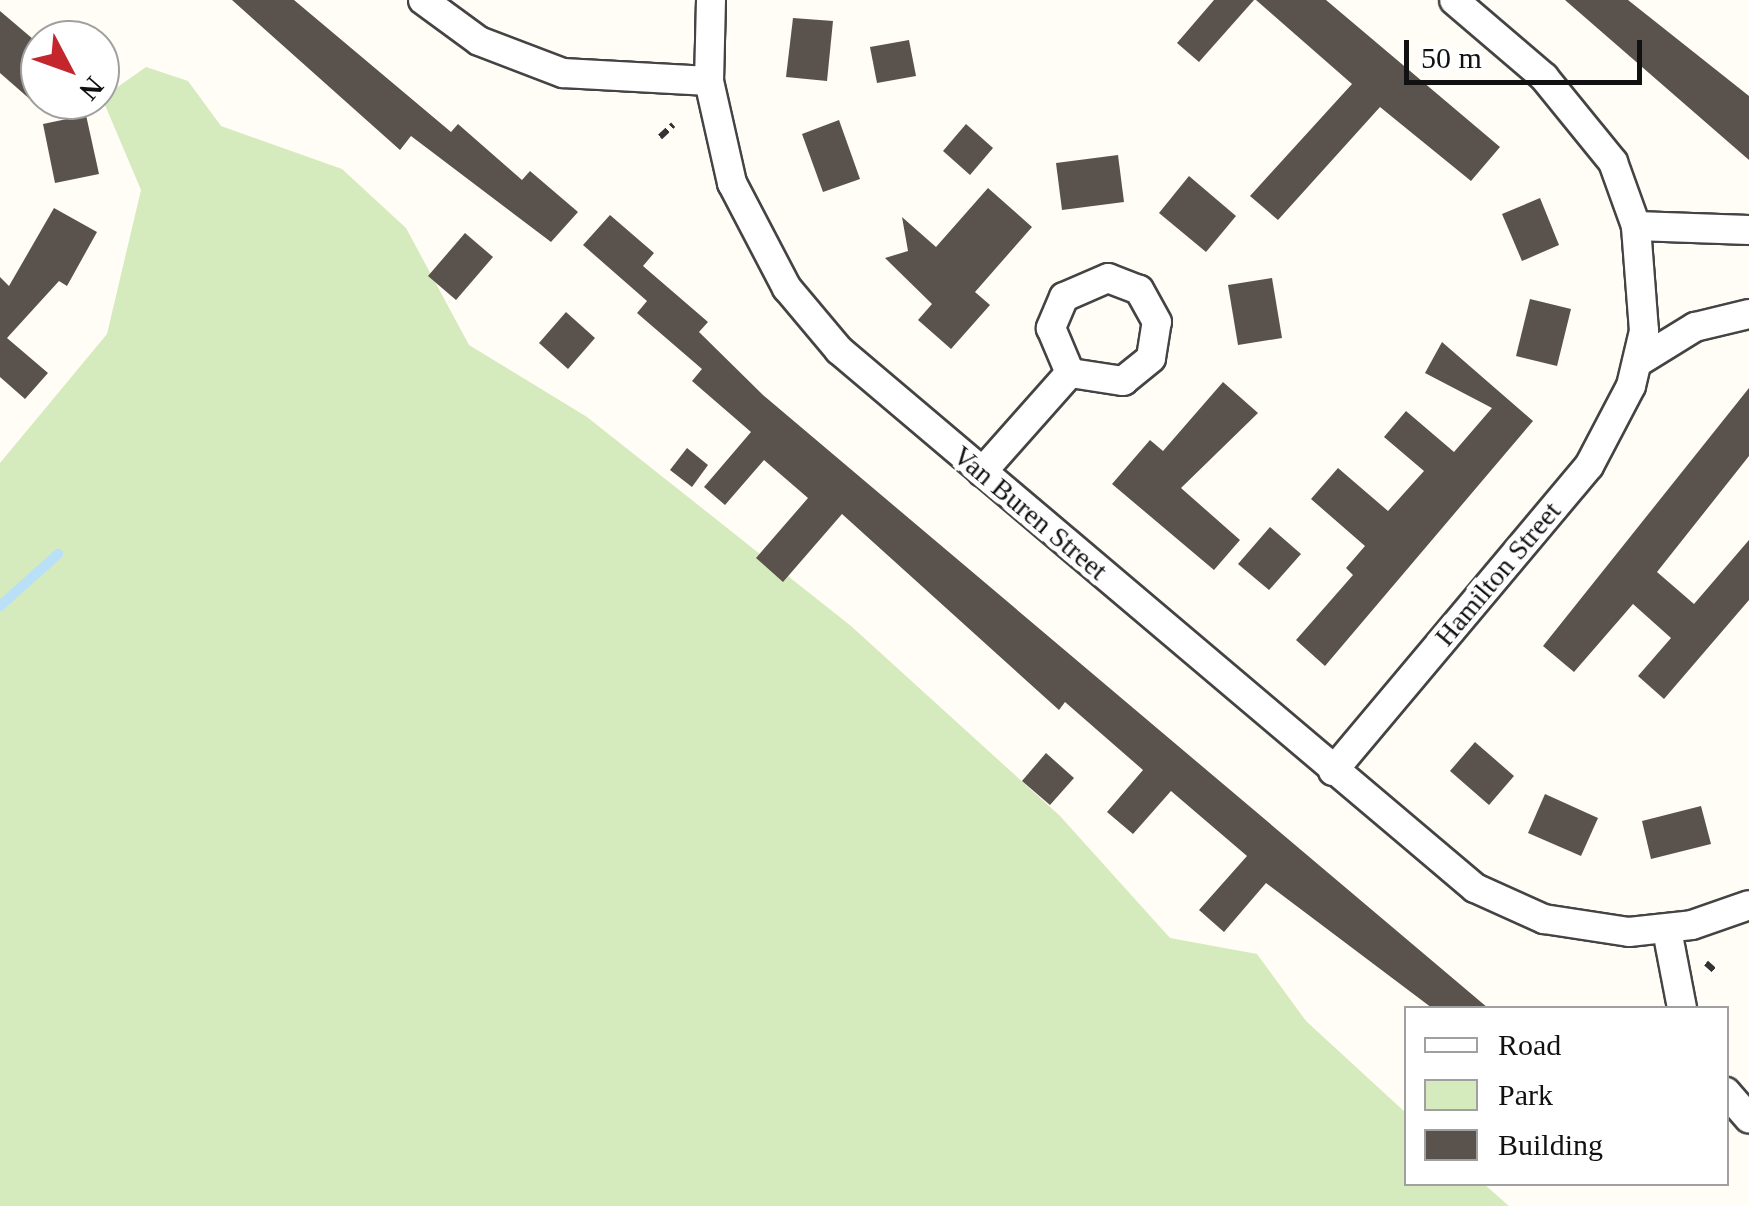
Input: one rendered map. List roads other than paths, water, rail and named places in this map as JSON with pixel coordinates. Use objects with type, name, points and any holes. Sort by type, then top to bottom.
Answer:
[{"type":"street","points":[[423,0],[479,40],[563,74],[710,82]]},
{"type":"street","name":"Van Buren Street","points":[[710,0],[710,82],[732,183],[787,288],[839,350],[1332,771],[1504,904],[1586,929],[1666,930],[1749,905]]},
{"type":"street","name":"Hamilton Street","points":[[1332,771],[1589,466],[1638,362],[1644,278],[1636,226],[1613,162],[1583,117],[1454,0]]},
{"type":"street","points":[[1636,226],[1749,230]]},
{"type":"street","points":[[1638,362],[1695,327],[1749,314]]},
{"type":"street","points":[[982,472],[1070,373]]},
{"type":"street","points":[[1666,930],[1682,1006]]},
{"type":"street","points":[[1729,1095],[1749,1118]]},
{"type":"waterway","points":[[0,606],[58,554]]}]
